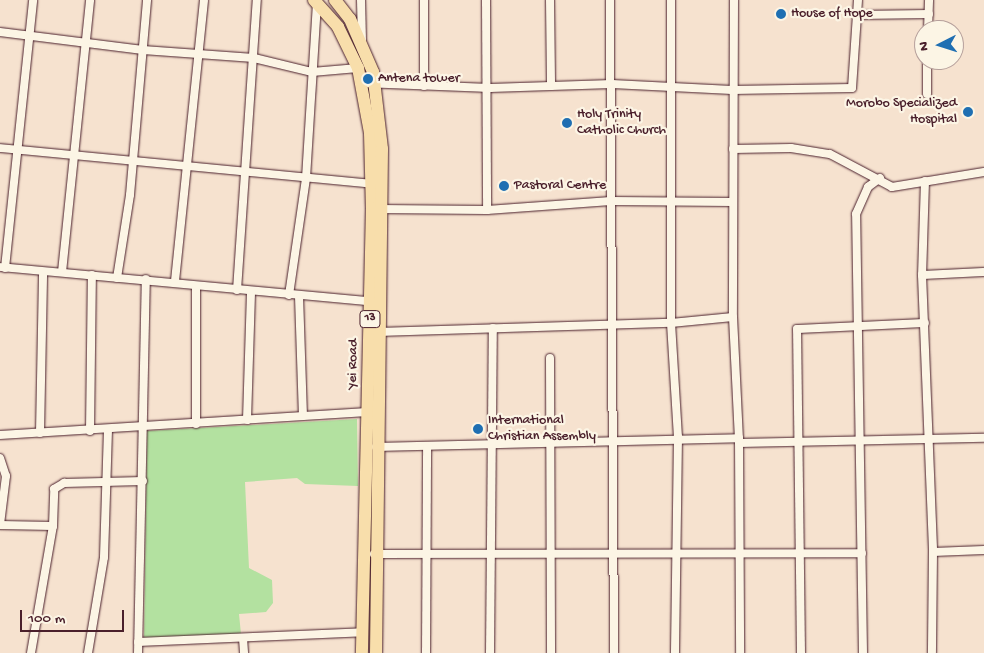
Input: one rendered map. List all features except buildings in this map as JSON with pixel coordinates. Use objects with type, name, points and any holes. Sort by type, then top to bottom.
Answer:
[{"type":"main road","name":"Yei Road","points":[[335,0],[362,42],[370,84],[378,209],[373,447],[365,554],[362,653]]},
{"type":"main road","name":"Yei Road","points":[[316,2],[338,27],[358,68],[370,84],[371,184],[378,209],[370,301],[375,332],[367,412],[373,447],[378,554],[376,653]]},
{"type":"street","points":[[33,0],[2,267],[116,278],[146,278],[251,292],[370,301]]},
{"type":"street","points":[[62,272],[88,41],[90,0]]},
{"type":"street","points":[[116,278],[134,164],[147,0]]},
{"type":"street","points":[[175,281],[204,0]]},
{"type":"street","points":[[238,290],[257,0]]},
{"type":"street","points":[[361,0],[362,42]]},
{"type":"street","points":[[424,0],[424,86]]},
{"type":"street","points":[[486,0],[490,88],[487,210]]},
{"type":"street","points":[[550,0],[551,86]]},
{"type":"street","points":[[610,0],[612,84],[609,323],[614,440],[614,653]]},
{"type":"street","points":[[671,0],[671,323],[678,437],[676,653]]},
{"type":"street","points":[[734,0],[732,90],[734,149],[733,317],[739,440],[740,653]]},
{"type":"street","points":[[370,84],[490,88],[612,84],[732,90],[852,88],[858,0]]},
{"type":"street","points":[[928,20],[929,0]]},
{"type":"street","points":[[289,295],[306,178],[316,2]]},
{"type":"street","points":[[858,15],[928,14]]},
{"type":"street","points":[[0,32],[88,41],[143,50],[254,58],[312,72],[358,68]]},
{"type":"street","points":[[927,70],[927,94]]},
{"type":"street","points":[[0,148],[134,164],[371,184]]},
{"type":"street","points":[[734,149],[791,148],[830,154],[880,178],[892,187],[984,172]]},
{"type":"street","points":[[863,653],[856,214],[868,188],[880,178]]},
{"type":"street","points":[[924,181],[922,275],[933,552],[932,653]]},
{"type":"street","points":[[378,209],[487,210],[610,201],[733,202]]},
{"type":"street","points":[[40,433],[43,272]]},
{"type":"street","points":[[922,275],[984,272]]},
{"type":"street","points":[[90,431],[92,275]]},
{"type":"street","points":[[138,653],[145,428],[146,278]]},
{"type":"street","points":[[196,286],[196,424]]},
{"type":"street","points":[[248,420],[251,292]]},
{"type":"street","points":[[299,296],[302,416]]},
{"type":"street","points":[[375,332],[609,323],[671,323],[733,317]]},
{"type":"street","points":[[801,653],[802,554],[797,329],[925,323]]},
{"type":"street","points":[[490,653],[489,552],[494,444],[493,328]]},
{"type":"street","points":[[550,358],[552,653]]},
{"type":"street","points":[[0,435],[145,428],[367,412]]},
{"type":"street","points":[[88,653],[104,557],[108,481],[108,430]]},
{"type":"street","points":[[373,447],[678,437],[799,442],[861,439],[984,438]]},
{"type":"street","points":[[426,653],[427,446]]},
{"type":"street","points":[[0,458],[6,476],[0,524],[53,526]]},
{"type":"street","points":[[31,653],[53,526],[57,486],[143,480]]},
{"type":"street","points":[[933,552],[984,550]]},
{"type":"street","points":[[365,554],[740,552],[802,554],[862,552]]},
{"type":"street","points":[[138,642],[363,632]]},
{"type":"street","points":[[243,638],[244,653]]},
{"type":"green space","points":[[357,419],[358,486],[305,484],[297,478],[245,482],[249,568],[272,580],[273,603],[266,612],[239,614],[241,634],[144,639],[147,431]]},
{"type":"place","name":"House of Hope","points":[[781,14]]},
{"type":"place","name":"Antena tower","points":[[368,79]]},
{"type":"place","name":"Morobo Specialized Hospital","points":[[968,112]]},
{"type":"place","name":"Holy Trinity Catholic Church","points":[[567,123]]},
{"type":"place","name":"Pastoral Centre","points":[[504,186]]},
{"type":"place","name":"International Christian Assembly","points":[[478,429]]}]
